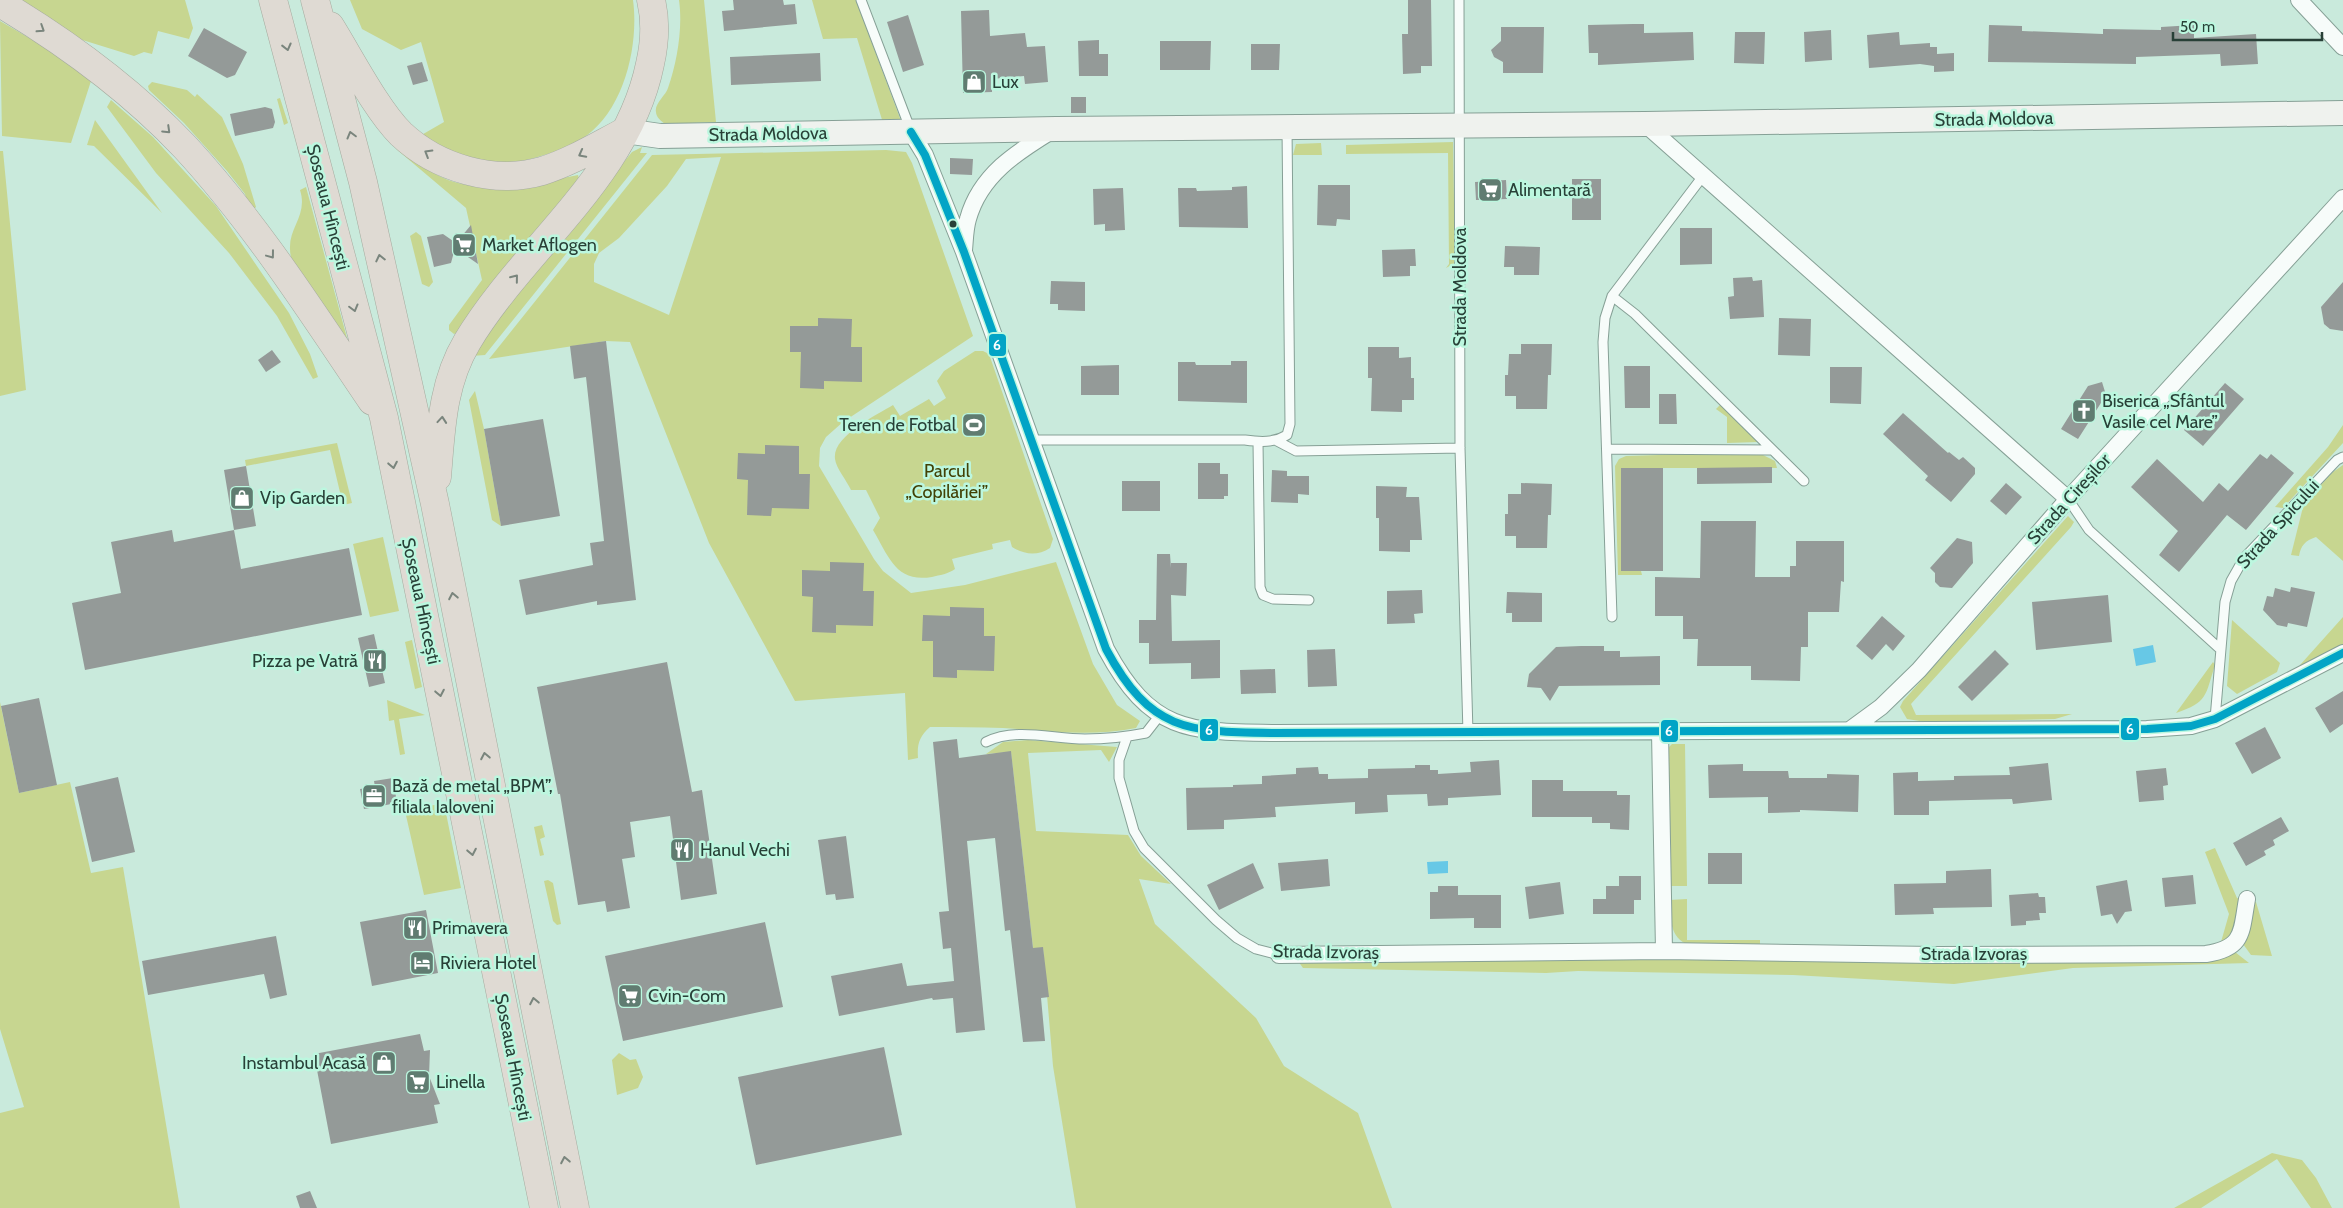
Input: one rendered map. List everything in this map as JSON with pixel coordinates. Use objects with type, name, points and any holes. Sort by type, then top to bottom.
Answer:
[{"type":"highway","name":"Șoseaua Hîncești","points":[[274,0],[384,418],[544,1208]]},
{"type":"highway","points":[[435,504],[444,403],[451,376],[467,343],[489,310],[593,183],[625,132],[645,90],[653,48],[655,15],[651,0]]},
{"type":"highway","name":"Șoseaua Hîncești","points":[[315,1],[363,182],[435,504],[575,1208]]},
{"type":"highway","points":[[315,1],[387,116],[401,134],[425,152],[446,163],[476,174],[512,176],[540,171],[568,161],[625,132]]},
{"type":"highway","points":[[0,2],[87,60],[118,85],[183,146],[217,184],[286,274],[384,418]]},
{"type":"street","points":[[2299,0],[2343,47]]},
{"type":"street","name":"Strada Moldova","points":[[625,132],[660,136],[1056,128],[1645,124],[2343,113]]},
{"type":"street","points":[[1645,124],[2068,499]]},
{"type":"street","points":[[964,252],[968,219],[980,192],[996,171],[1015,153],[1056,128]]},
{"type":"street","points":[[911,132],[925,155],[964,252],[1106,649],[1121,676],[1141,701],[1160,715],[1181,725],[1220,732],[1468,733],[1851,729],[2147,729],[2191,726],[2215,719],[2343,653]]},
{"type":"street","name":"Strada Cireșilor","points":[[1851,729],[1881,707],[1919,670],[2068,499],[2343,198]]},
{"type":"street","points":[[1660,732],[1664,951]]},
{"type":"street","name":"Strada Izvoraș","points":[[1279,955],[1664,951],[1934,955],[2206,954],[2222,951],[2238,939],[2247,899]]},
{"type":"lane","points":[[862,0],[911,132]]},
{"type":"lane","points":[[1458,0],[1458,126]]},
{"type":"lane","name":"Strada Moldova","points":[[1458,126],[1460,448],[1468,733]]},
{"type":"lane","points":[[1032,440],[1245,440],[1258,442],[1277,441],[1287,436],[1290,424],[1287,127]]},
{"type":"lane","points":[[1612,617],[1603,342],[1605,318],[1612,296],[1703,176]]},
{"type":"lane","points":[[1612,296],[1635,314],[1804,481]]},
{"type":"lane","points":[[1277,441],[1296,451],[1460,448]]},
{"type":"lane","points":[[1258,442],[1260,587],[1263,595],[1273,599],[1309,600]]},
{"type":"lane","points":[[1607,449],[1772,450]]},
{"type":"lane","name":"Strada Spicului","points":[[2215,719],[2226,593],[2237,569],[2305,493],[2337,460],[2343,457]]},
{"type":"lane","points":[[2068,499],[2088,530],[2220,649]]},
{"type":"lane","points":[[986,742],[1010,734],[1084,739],[1127,737],[1146,733],[1160,715]]},
{"type":"lane","name":"Strada Izvoraș","points":[[1127,737],[1119,760],[1119,778],[1134,831],[1144,848],[1205,910],[1237,938],[1256,949],[1279,955]]},
{"type":"green space","points":[[18,0],[185,0],[193,28],[189,39],[158,31],[152,54],[144,52],[134,56],[76,38]]},
{"type":"green space","points":[[350,0],[633,0],[634,36],[631,55],[620,92],[611,109],[586,136],[554,152],[525,160],[496,164],[477,163],[448,155],[418,137],[444,122],[421,42],[401,50],[362,29]]},
{"type":"green space","points":[[679,0],[704,0],[716,122],[665,124],[656,114],[657,106],[667,91],[674,67],[680,33]]},
{"type":"green space","points":[[812,0],[856,0],[901,121],[883,123],[857,38],[823,39]]},
{"type":"green space","points":[[0,21],[48,49],[91,81],[71,143],[2,136]]},
{"type":"green space","points":[[152,82],[187,90],[195,97],[197,94],[222,117],[243,164],[256,207],[253,210],[248,205],[245,194],[227,171],[184,123],[149,90],[148,86]]},
{"type":"green space","points":[[280,98],[288,123],[284,125],[277,99]]},
{"type":"green space","points":[[111,100],[153,137],[216,206],[289,313],[310,354],[318,377],[313,379],[277,316],[229,253],[156,173],[107,107]]},
{"type":"green space","points":[[95,120],[162,213],[94,146],[87,145]]},
{"type":"green space","points":[[1453,142],[1455,263],[1446,268],[1449,264],[1448,153],[1346,154],[1346,145]]},
{"type":"green space","points":[[1321,143],[1322,155],[1293,155],[1296,144]]},
{"type":"green space","points":[[642,147],[640,153],[647,153],[485,355],[471,356],[519,290],[632,152]]},
{"type":"green space","points":[[395,148],[441,177],[480,187],[513,186],[578,175],[580,183],[459,332],[454,334],[449,330],[449,325],[482,280],[466,208]]},
{"type":"green space","points":[[886,150],[906,152],[912,163],[973,336],[843,422],[826,437],[820,448],[819,466],[874,559],[883,571],[911,593],[965,585],[1056,562],[1093,664],[1117,705],[1140,721],[1136,728],[1086,733],[1003,728],[930,727],[923,734],[920,741],[918,758],[908,760],[905,693],[795,701],[709,543],[630,342],[606,341],[489,359],[652,155]],"holes":[[[721,157],[669,315],[594,282],[594,264],[599,253],[619,238],[667,186],[686,159]]]},
{"type":"green space","points":[[0,151],[3,151],[26,390],[0,396]]},
{"type":"green space","points":[[306,187],[353,360],[305,290],[292,261],[290,241],[302,207],[300,190]]},
{"type":"green space","points":[[416,232],[421,236],[433,282],[429,287],[422,284],[410,236]]},
{"type":"green space","name":"Parcul „Copilăriei”","points":[[975,351],[983,351],[989,354],[1053,539],[1050,548],[1036,553],[1026,553],[1017,550],[1012,547],[1010,540],[992,544],[993,549],[952,559],[955,569],[947,573],[920,578],[910,576],[895,566],[884,550],[873,530],[880,518],[866,490],[851,490],[836,463],[836,450],[848,434],[893,405],[900,416],[929,399],[934,406],[946,398],[937,381],[944,371]]},
{"type":"green space","points":[[475,391],[484,429],[501,526],[492,520],[469,400]]},
{"type":"green space","points":[[1720,405],[1758,442],[1727,443],[1727,417],[1716,409]]},
{"type":"green space","points":[[2343,425],[2343,443],[2283,508],[2275,507],[2328,447]]},
{"type":"green space","points":[[337,443],[352,503],[343,505],[330,450],[246,466],[245,460]]},
{"type":"green space","points":[[1757,452],[1775,461],[1777,468],[1621,468],[1621,571],[1641,571],[1642,575],[1618,575],[1615,466],[1619,459],[1626,456]]},
{"type":"green space","points":[[2343,465],[2343,561],[2316,537],[2304,544],[2299,556],[2291,555],[2304,503],[2333,472]]},
{"type":"green space","points":[[2068,516],[2074,522],[2071,527],[1911,704],[1916,715],[2072,714],[2055,719],[1926,722],[1907,719],[1900,707],[1903,701]]},
{"type":"green space","points":[[383,537],[399,611],[370,617],[353,544]]},
{"type":"green space","points":[[2343,617],[2343,645],[2299,670],[2300,665]]},
{"type":"green space","points":[[2232,620],[2280,663],[2277,672],[2237,694],[2227,686]]},
{"type":"green space","points":[[412,640],[422,687],[415,689],[405,642]]},
{"type":"green space","points":[[2213,662],[2215,665],[2204,696],[2194,705],[2176,713]]},
{"type":"green space","points":[[387,700],[425,715],[399,719],[405,754],[400,755],[394,720],[389,721]]},
{"type":"green space","points":[[0,702],[19,793],[70,782],[91,873],[123,867],[180,1208],[0,1208],[0,1113],[24,1107],[0,1029]]},
{"type":"green space","points":[[1028,740],[1117,747],[1109,762],[1101,750],[1028,753],[1036,831],[1128,835],[1141,856],[1171,884],[1139,879],[1155,924],[1256,1018],[1284,1066],[1358,1113],[1392,1208],[1076,1208],[1053,1066],[1043,948],[1033,948],[1011,752],[986,754],[1003,742]]},
{"type":"green space","points":[[1672,744],[1685,744],[1687,886],[1669,886],[1669,747]]},
{"type":"green space","points":[[444,803],[461,888],[424,895],[405,811]]},
{"type":"green space","points":[[542,825],[545,837],[540,839],[544,855],[540,856],[534,827]]},
{"type":"green space","points":[[2215,848],[2237,898],[2240,899],[2232,937],[2221,942],[2229,914],[2205,852]]},
{"type":"green space","points":[[548,880],[553,883],[561,924],[557,925],[553,921],[544,881]]},
{"type":"green space","points":[[1687,899],[1687,940],[1760,940],[1760,948],[1689,945],[1682,942],[1672,927],[1669,900]]},
{"type":"green space","points":[[2252,901],[2256,902],[2272,956],[2251,955],[2243,944]]},
{"type":"green space","points":[[2235,952],[2249,963],[2073,968],[1954,984],[1793,975],[1578,971],[1546,973],[1303,968],[1298,961]]},
{"type":"green space","points":[[619,1053],[630,1060],[636,1059],[643,1077],[638,1088],[617,1095],[612,1060]]},
{"type":"green space","points":[[2272,1153],[2302,1160],[2316,1178],[2332,1208],[2311,1208],[2277,1159],[2201,1208],[2174,1208]]},
{"type":"water","points":[[2153,645],[2156,662],[2136,666],[2133,649]]},
{"type":"water","points":[[1448,861],[1448,873],[1428,874],[1427,862]]},
{"type":"building","points":[[733,0],[783,0],[784,5],[795,4],[797,24],[724,31],[722,11],[734,10]]},
{"type":"building","points":[[1408,0],[1431,0],[1432,66],[1421,66],[1421,73],[1403,74],[1402,34],[1408,34]]},
{"type":"building","points":[[989,10],[990,36],[1025,33],[1027,47],[1045,46],[1048,82],[1025,84],[1024,76],[992,79],[992,92],[963,93],[961,11]]},
{"type":"building","points":[[908,15],[924,65],[903,72],[887,22]]},
{"type":"building","points":[[1644,24],[1644,33],[1693,32],[1694,60],[1598,65],[1598,53],[1589,53],[1588,25]]},
{"type":"building","points":[[1989,25],[2022,26],[2022,31],[2103,34],[2103,29],[2161,30],[2161,27],[2194,25],[2194,38],[2256,34],[2258,64],[2221,66],[2220,54],[2136,57],[2136,64],[1988,62]]},
{"type":"building","points":[[1501,27],[1544,27],[1543,73],[1503,73],[1503,62],[1494,57],[1491,50],[1501,41]]},
{"type":"building","points":[[204,28],[247,52],[235,75],[227,78],[188,56]]},
{"type":"building","points":[[1831,30],[1832,60],[1805,62],[1804,32]]},
{"type":"building","points":[[1735,32],[1765,32],[1764,64],[1734,63]]},
{"type":"building","points":[[1899,32],[1900,45],[1930,43],[1930,47],[1937,47],[1937,54],[1954,53],[1954,71],[1934,72],[1934,66],[1920,64],[1869,68],[1867,35]]},
{"type":"building","points":[[1099,40],[1099,54],[1108,54],[1108,76],[1079,76],[1078,41]]},
{"type":"building","points":[[1160,41],[1211,41],[1210,70],[1160,70]]},
{"type":"building","points":[[1251,44],[1280,44],[1279,70],[1251,70]]},
{"type":"building","points":[[820,53],[821,81],[731,85],[730,57]]},
{"type":"building","points":[[422,62],[428,81],[413,85],[407,66]]},
{"type":"building","points":[[1071,97],[1086,97],[1086,113],[1071,113]]},
{"type":"building","points":[[265,107],[272,109],[275,122],[273,128],[235,136],[230,114]]},
{"type":"building","points":[[950,158],[973,159],[972,175],[950,174]]},
{"type":"building","points":[[1572,179],[1601,179],[1601,220],[1572,220]]},
{"type":"building","points":[[1506,180],[1507,199],[1476,200],[1475,182]]},
{"type":"building","points":[[1318,185],[1350,185],[1350,220],[1337,219],[1336,226],[1317,225]]},
{"type":"building","points":[[1247,186],[1248,228],[1179,227],[1178,188],[1196,188],[1197,191],[1232,190],[1232,187]]},
{"type":"building","points":[[1123,188],[1125,230],[1105,231],[1105,224],[1094,225],[1093,189]]},
{"type":"building","points":[[471,225],[478,264],[455,248],[451,263],[434,267],[427,237],[443,234],[456,243]]},
{"type":"building","points":[[1680,228],[1712,228],[1712,264],[1680,265]]},
{"type":"building","points":[[1505,246],[1540,247],[1539,275],[1514,275],[1514,267],[1504,267]]},
{"type":"building","points":[[1415,249],[1416,266],[1410,266],[1410,276],[1383,277],[1382,250]]},
{"type":"building","points":[[1752,277],[1753,281],[1762,280],[1764,317],[1730,319],[1728,297],[1734,296],[1733,278]]},
{"type":"building","points":[[1051,281],[1085,282],[1085,311],[1058,310],[1058,304],[1050,304]]},
{"type":"building","points":[[2343,282],[2343,331],[2330,329],[2324,324],[2321,307]]},
{"type":"building","points":[[818,318],[852,319],[851,347],[862,347],[862,382],[824,381],[824,389],[800,388],[801,352],[790,352],[790,326],[818,326]]},
{"type":"building","points":[[1779,318],[1811,319],[1810,356],[1778,355]]},
{"type":"building","points":[[606,341],[636,600],[597,605],[597,601],[526,615],[519,580],[593,565],[590,543],[604,541],[586,377],[574,379],[570,346]]},
{"type":"building","points":[[1521,344],[1552,344],[1551,375],[1548,375],[1547,409],[1516,409],[1516,396],[1505,396],[1505,375],[1508,375],[1509,354],[1521,354]]},
{"type":"building","points":[[1368,347],[1399,347],[1399,358],[1411,357],[1411,378],[1414,378],[1414,400],[1402,400],[1402,412],[1371,411],[1372,378],[1368,378]]},
{"type":"building","points":[[272,350],[281,362],[266,372],[258,360]]},
{"type":"building","points":[[1231,361],[1247,361],[1247,403],[1178,401],[1178,362],[1195,362],[1196,365],[1231,365]]},
{"type":"building","points":[[1119,365],[1119,395],[1081,395],[1081,366]]},
{"type":"building","points":[[1624,366],[1650,366],[1650,408],[1625,408]]},
{"type":"building","points":[[1830,367],[1862,367],[1861,404],[1830,403]]},
{"type":"building","name":"Biserica „Sfântul Vasile cel Mare”","points":[[2102,382],[2106,395],[2078,439],[2061,429],[2088,386]]},
{"type":"building","points":[[2225,383],[2244,399],[2203,446],[2184,430]]},
{"type":"building","points":[[1659,394],[1676,394],[1677,424],[1659,424]]},
{"type":"building","points":[[1903,413],[1948,453],[1959,460],[1963,457],[1975,468],[1975,474],[1951,502],[1925,480],[1928,476],[1883,434]]},
{"type":"building","points":[[543,419],[560,516],[501,526],[484,429]]},
{"type":"building","points":[[765,445],[799,446],[799,474],[810,474],[809,509],[772,508],[771,516],[747,515],[748,480],[737,479],[738,453],[765,454]]},
{"type":"building","points":[[2260,454],[2267,459],[2271,454],[2294,473],[2246,530],[2227,515],[2179,572],[2159,555],[2178,531],[2131,487],[2157,459],[2203,502],[2219,483],[2228,491]]},
{"type":"building","points":[[1198,463],[1220,463],[1220,474],[1228,474],[1228,496],[1224,496],[1224,499],[1198,499]]},
{"type":"building","points":[[246,466],[256,526],[234,530],[224,470]]},
{"type":"building","points":[[1772,467],[1772,483],[1697,484],[1697,468]]},
{"type":"building","points":[[1621,468],[1663,468],[1663,571],[1621,571]]},
{"type":"building","points":[[1272,470],[1287,471],[1287,476],[1309,476],[1309,495],[1298,494],[1298,503],[1271,502]]},
{"type":"building","points":[[1122,481],[1160,481],[1160,511],[1122,511]]},
{"type":"building","points":[[1521,483],[1552,484],[1551,515],[1548,515],[1547,548],[1516,548],[1516,536],[1505,536],[1505,514],[1508,514],[1508,494],[1521,494]]},
{"type":"building","points":[[2006,483],[2022,497],[2006,515],[1990,501]]},
{"type":"building","points":[[1376,486],[1407,487],[1406,497],[1419,497],[1422,540],[1410,540],[1410,552],[1379,551],[1379,518],[1376,518]]},
{"type":"building","points":[[1701,521],[1756,521],[1755,577],[1790,577],[1790,566],[1796,566],[1796,541],[1844,541],[1844,582],[1841,581],[1839,612],[1808,612],[1808,647],[1801,647],[1800,681],[1751,680],[1751,666],[1697,666],[1698,639],[1683,639],[1683,616],[1655,616],[1655,577],[1700,578]]},
{"type":"building","points":[[172,530],[174,542],[234,530],[241,569],[349,548],[362,615],[85,670],[72,603],[121,593],[111,542]]},
{"type":"building","points":[[1957,538],[1972,542],[1973,563],[1952,588],[1940,587],[1935,582],[1935,573],[1930,568]]},
{"type":"building","points":[[1157,554],[1170,554],[1171,568],[1171,563],[1187,563],[1186,596],[1171,595],[1172,641],[1220,640],[1220,678],[1191,679],[1191,663],[1149,664],[1149,643],[1139,643],[1139,620],[1156,620]]},
{"type":"building","points":[[830,562],[864,563],[863,591],[874,591],[873,626],[836,625],[836,633],[812,632],[813,597],[802,596],[802,570],[830,571]]},
{"type":"building","points":[[2291,587],[2315,592],[2307,627],[2288,623],[2287,627],[2277,625],[2263,610],[2267,596],[2273,597],[2275,588],[2290,592]]},
{"type":"building","points":[[1422,590],[1423,613],[1414,614],[1415,623],[1387,624],[1387,591]]},
{"type":"building","points":[[1507,592],[1542,593],[1542,622],[1512,622],[1512,613],[1506,613]]},
{"type":"building","points":[[2108,595],[2112,642],[2036,650],[2032,602]]},
{"type":"building","points":[[950,607],[984,608],[984,636],[995,636],[994,671],[957,670],[957,678],[933,677],[933,641],[922,641],[923,615],[950,616]]},
{"type":"building","points":[[1882,616],[1905,636],[1893,651],[1886,644],[1872,660],[1856,646]]},
{"type":"building","points":[[374,634],[385,683],[369,687],[358,638]]},
{"type":"building","points":[[1604,646],[1604,651],[1620,651],[1620,657],[1660,656],[1660,685],[1559,686],[1550,701],[1541,688],[1527,687],[1529,674],[1556,647]]},
{"type":"building","points":[[1335,649],[1337,686],[1308,687],[1307,650]]},
{"type":"building","points":[[1995,650],[2009,664],[1972,701],[1958,687]]},
{"type":"building","points":[[667,662],[692,792],[702,790],[717,894],[681,900],[670,816],[630,822],[635,857],[622,859],[630,908],[607,912],[605,901],[578,905],[560,794],[558,794],[537,687]]},
{"type":"building","points":[[1275,669],[1276,693],[1241,694],[1240,670]]},
{"type":"building","points":[[2343,691],[2343,724],[2330,733],[2315,708]]},
{"type":"building","points":[[39,698],[57,785],[19,793],[1,706]]},
{"type":"building","points":[[2265,727],[2281,758],[2252,774],[2235,743]]},
{"type":"building","points":[[957,739],[959,758],[1011,751],[1033,948],[1043,947],[1049,997],[1041,998],[1045,1041],[1023,1042],[1010,930],[1005,931],[995,838],[967,841],[985,1030],[956,1033],[953,998],[933,1000],[932,998],[839,1016],[831,976],[902,963],[907,986],[954,981],[951,948],[943,949],[939,912],[949,911],[933,742]]},
{"type":"building","points":[[1499,760],[1501,795],[1448,798],[1448,805],[1428,806],[1427,794],[1387,795],[1388,812],[1355,814],[1355,802],[1275,807],[1276,817],[1224,820],[1224,829],[1187,830],[1186,788],[1262,784],[1262,776],[1296,774],[1296,768],[1318,767],[1319,774],[1328,774],[1328,779],[1368,778],[1368,769],[1415,768],[1415,765],[1430,765],[1430,770],[1438,770],[1438,774],[1471,772],[1470,762]]},
{"type":"building","points":[[2048,763],[2052,800],[2013,804],[2012,799],[1929,801],[1929,815],[1894,815],[1893,773],[1918,772],[1918,781],[1954,780],[1954,776],[2010,775],[2009,767]]},
{"type":"building","points":[[1743,764],[1743,771],[1788,771],[1789,778],[1827,778],[1827,774],[1859,775],[1858,812],[1800,810],[1800,812],[1768,813],[1768,797],[1709,798],[1708,765]]},
{"type":"building","points":[[2166,768],[2168,785],[2163,786],[2164,800],[2139,802],[2136,771]]},
{"type":"building","points":[[118,777],[135,852],[92,862],[75,787]]},
{"type":"building","points":[[393,778],[397,803],[364,809],[360,789],[375,787],[374,781]]},
{"type":"building","points":[[1532,780],[1563,780],[1563,791],[1617,791],[1617,795],[1630,795],[1629,830],[1610,829],[1610,823],[1592,823],[1592,817],[1532,817]]},
{"type":"building","points":[[2281,817],[2289,831],[2273,840],[2275,845],[2264,851],[2266,855],[2246,866],[2233,843]]},
{"type":"building","points":[[846,836],[854,898],[836,900],[835,894],[826,895],[818,840]]},
{"type":"building","points":[[1708,853],[1742,853],[1742,884],[1708,884]]},
{"type":"building","points":[[1328,859],[1330,886],[1281,891],[1278,863]]},
{"type":"building","points":[[1253,863],[1264,888],[1219,910],[1207,885]]},
{"type":"building","points":[[1991,869],[1992,907],[1933,908],[1934,914],[1895,915],[1894,884],[1946,883],[1946,871]]},
{"type":"building","points":[[2193,875],[2196,904],[2165,907],[2162,878]]},
{"type":"building","points":[[1619,876],[1641,876],[1641,900],[1634,900],[1634,914],[1593,914],[1593,899],[1606,899],[1606,886],[1619,886]]},
{"type":"building","points":[[2127,880],[2132,911],[2125,912],[2117,924],[2112,914],[2101,916],[2096,886]]},
{"type":"building","points":[[1560,882],[1564,914],[1529,919],[1525,887]]},
{"type":"building","points":[[1438,886],[1458,886],[1458,895],[1501,895],[1501,928],[1474,928],[1474,918],[1430,919],[1430,892],[1438,892]]},
{"type":"building","points":[[2038,893],[2039,897],[2045,897],[2046,913],[2039,913],[2040,920],[2026,921],[2026,925],[2011,926],[2009,895]]},
{"type":"building","points":[[426,910],[438,973],[372,986],[360,922]]},
{"type":"building","points":[[765,922],[783,1007],[623,1041],[605,956]]},
{"type":"building","points":[[276,936],[287,995],[270,999],[264,974],[148,995],[142,961]]},
{"type":"building","points":[[420,1034],[424,1051],[430,1050],[429,1076],[440,1104],[434,1105],[438,1123],[331,1144],[314,1054]]},
{"type":"building","points":[[884,1047],[902,1135],[756,1165],[738,1077]]},
{"type":"building","points":[[310,1191],[317,1208],[300,1208],[296,1196]]},
{"type":"transit line","name":"6","points":[[911,132],[925,155],[964,252],[1106,649],[1123,677],[1139,697],[1157,712],[1175,722],[1196,728],[1246,733],[2147,729],[2191,726],[2215,719],[2343,653]]},
{"type":"place","name":"Lux","points":[[974,82]]},
{"type":"place","name":"Alimentară","points":[[1490,190]]},
{"type":"place","name":"Market Aflogen","points":[[464,245]]},
{"type":"place","name":"Biserica „Sfântul Vasile cel Mare”","points":[[2084,411]]},
{"type":"place","name":"Teren de Fotbal","points":[[974,425]]},
{"type":"place","name":"Vip Garden","points":[[242,498]]},
{"type":"place","name":"Pizza pe Vatră","points":[[375,661]]},
{"type":"place","name":"Bază de metal „BPM”, filiala Ialoveni","points":[[374,796]]},
{"type":"place","name":"Hanul Vechi","points":[[682,850]]},
{"type":"place","name":"Primavera","points":[[415,928]]},
{"type":"place","name":"Riviera Hotel","points":[[422,963]]},
{"type":"place","name":"Cvin-Com","points":[[630,996]]},
{"type":"place","name":"Instambul Acasă","points":[[384,1063]]},
{"type":"place","name":"Linella","points":[[418,1082]]}]
